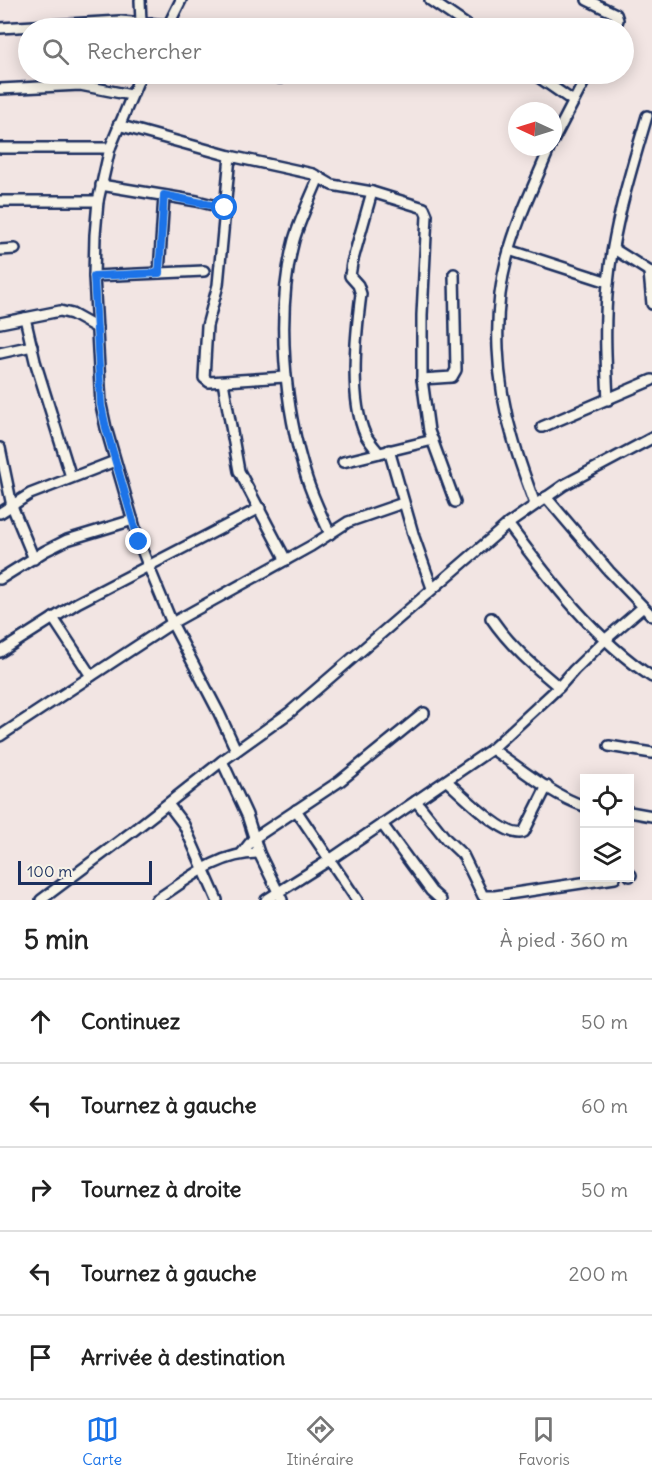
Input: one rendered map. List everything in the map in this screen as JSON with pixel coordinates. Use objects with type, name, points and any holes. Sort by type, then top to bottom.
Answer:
[{"type":"street","points":[[140,0],[141,18]]},
{"type":"street","points":[[174,18],[181,0]]},
{"type":"street","points":[[430,0],[456,18]]},
{"type":"street","points":[[587,0],[616,14],[617,18]]},
{"type":"street","points":[[0,28],[18,27]]},
{"type":"street","points":[[136,84],[110,148],[98,201],[94,276],[101,405],[115,461],[148,565],[172,623],[236,750]]},
{"type":"street","points":[[548,84],[573,101]]},
{"type":"street","points":[[562,123],[582,84]]},
{"type":"street","points":[[0,88],[80,85],[131,95]]},
{"type":"street","points":[[608,399],[604,338],[608,282],[621,207],[647,117]]},
{"type":"street","points":[[118,125],[230,156],[320,177],[332,185],[372,192],[424,208],[426,211],[422,379],[429,430],[455,502]]},
{"type":"street","points":[[0,148],[110,148]]},
{"type":"street","points":[[230,156],[218,285],[207,326],[204,376],[209,382],[285,377]]},
{"type":"street","points":[[535,504],[512,437],[498,355],[498,322],[501,289],[509,250],[546,156]]},
{"type":"street","points":[[320,177],[294,239],[286,280],[285,377],[304,470],[330,534]]},
{"type":"street","points":[[101,185],[225,208]]},
{"type":"street","points":[[372,192],[350,276],[358,285],[361,294],[355,367],[360,411],[365,434],[379,453]]},
{"type":"street","points":[[159,273],[164,195]]},
{"type":"street","points":[[0,201],[98,201]]},
{"type":"street","points":[[0,250],[15,249]]},
{"type":"street","points":[[614,249],[650,272],[652,304]]},
{"type":"street","points":[[509,250],[608,282]]},
{"type":"street","points":[[94,276],[204,271]]},
{"type":"street","points":[[422,379],[452,377],[456,370],[454,274]]},
{"type":"street","points":[[0,323],[65,311],[97,328]]},
{"type":"street","points":[[25,318],[59,442],[71,477]]},
{"type":"street","points":[[0,353],[32,346]]},
{"type":"street","points":[[542,428],[652,380]]},
{"type":"street","points":[[223,382],[239,471],[286,560]]},
{"type":"street","points":[[41,900],[236,750],[289,713],[508,524],[564,485],[652,438]]},
{"type":"street","points":[[343,462],[433,440]]},
{"type":"street","points":[[389,450],[403,503],[432,588]]},
{"type":"street","points":[[0,454],[12,506],[34,559]]},
{"type":"street","points":[[0,513],[30,494],[115,461]]},
{"type":"street","points":[[546,497],[597,557],[652,616]]},
{"type":"street","points":[[0,736],[172,623],[286,560],[348,522],[403,503]]},
{"type":"street","points":[[0,652],[77,603],[260,508]]},
{"type":"street","points":[[0,579],[67,540],[133,520]]},
{"type":"street","points":[[508,524],[557,589],[606,639],[652,677]]},
{"type":"street","points":[[266,900],[280,896],[492,749],[559,687],[606,639],[644,607]]},
{"type":"street","points":[[53,618],[92,676]]},
{"type":"street","points":[[492,618],[520,654],[559,687]]},
{"type":"street","points":[[242,852],[253,839],[340,781],[424,713]]},
{"type":"street","points":[[609,746],[652,753]]},
{"type":"street","points":[[492,749],[547,786],[580,804]]},
{"type":"street","points":[[222,761],[247,815],[259,853],[280,896]]},
{"type":"street","points":[[447,781],[482,812],[517,835],[524,832],[547,786]]},
{"type":"street","points":[[416,801],[446,839],[463,855],[481,894],[496,898],[591,882]]},
{"type":"street","points":[[168,804],[184,825],[218,900]]},
{"type":"street","points":[[296,810],[357,900]]},
{"type":"street","points":[[634,813],[652,816]]},
{"type":"street","points":[[382,824],[431,891],[441,900]]},
{"type":"street","points":[[156,900],[204,867],[242,852],[259,853]]},
{"type":"route","points":[[139,542],[101,405],[94,276],[159,273],[164,195],[225,208]]}]
